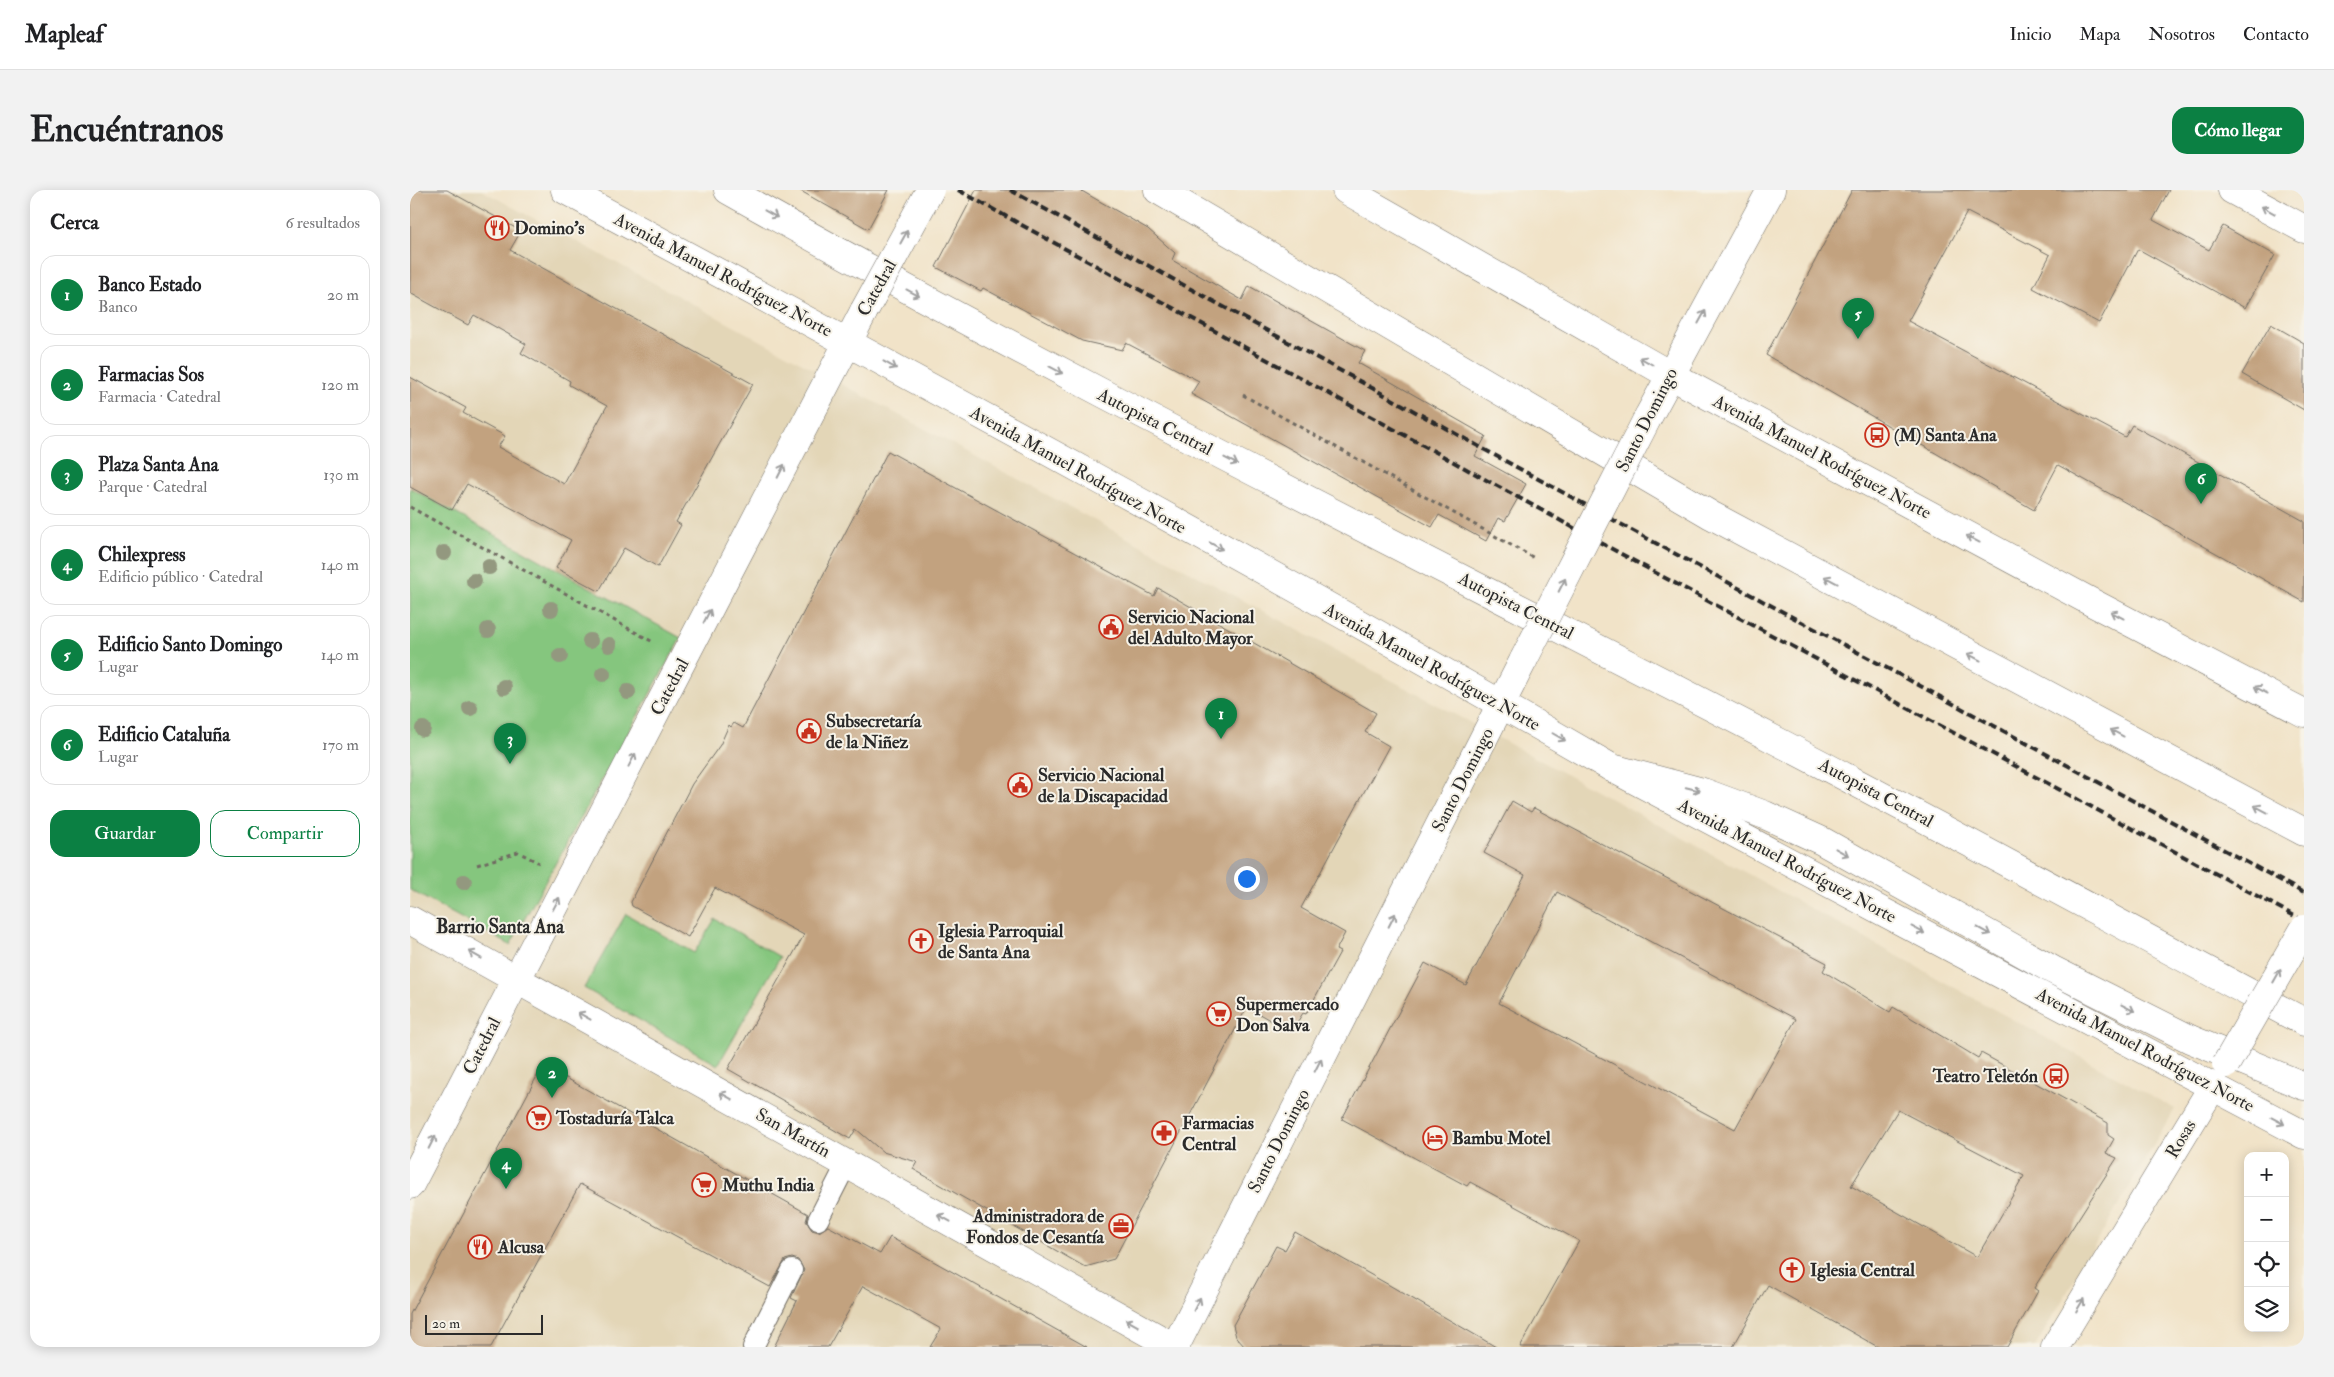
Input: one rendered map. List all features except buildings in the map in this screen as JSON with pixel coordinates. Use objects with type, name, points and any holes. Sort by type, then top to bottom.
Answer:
[{"type":"main road","name":"Avenida Manuel Rodríguez Norte","points":[[565,190],[847,342],[1501,704],[1612,768],[2220,1075],[2304,1135]]},
{"type":"main road","name":"Autopista Central","points":[[728,190],[1132,410],[1808,757],[2304,1022]]},
{"type":"main road","name":"Catedral","points":[[410,1185],[847,342],[930,190]]},
{"type":"main road","points":[[1158,190],[1711,515],[2304,832]]},
{"type":"main road","name":"Avenida Manuel Rodríguez Norte","points":[[1346,190],[1670,375],[2084,598],[2304,713]]},
{"type":"main road","name":"Santo Domingo","points":[[1175,1347],[1670,375],[1771,190]]},
{"type":"main road","points":[[2232,190],[2304,229]]},
{"type":"main road","points":[[1612,768],[1703,792],[1765,815],[1814,837],[2053,970],[2174,1031],[2304,1086]]},
{"type":"main road","name":"San Martín","points":[[410,920],[518,978],[1175,1347]]},
{"type":"main road","name":"Rosas","points":[[2056,1347],[2220,1075],[2304,929]]},
{"type":"lane","points":[[818,1220],[847,1163]]},
{"type":"lane","points":[[753,1347],[792,1270]]},
{"type":"path","points":[[1243,395],[1542,563]]},
{"type":"path","points":[[410,507],[684,659]]},
{"type":"path","points":[[477,865],[518,852]]},
{"type":"shaded area","points":[[410,190],[481,190],[1621,804],[2175,1109],[2035,1347],[410,1347]]},
{"type":"green space","points":[[410,488],[681,638],[510,945],[410,890]]},
{"type":"green space","points":[[626,914],[694,953],[715,919],[780,957],[718,1065],[584,988]]},
{"type":"railway","points":[[958,190],[1656,573],[2304,921]]},
{"type":"railway","points":[[1010,190],[1670,551],[2304,893]]},
{"type":"place","name":"Domino's","points":[[497,228]]},
{"type":"place","name":"Edificio Santo Domingo","points":[[1858,339]]},
{"type":"place","name":"(M) Santa Ana","points":[[1877,435]]},
{"type":"place","name":"Edificio Cataluña","points":[[2201,504]]},
{"type":"place","name":"Servicio Nacional del Adulto Mayor","points":[[1111,627]]},
{"type":"place","name":"Subsecretaría de la Niñez","points":[[809,731]]},
{"type":"place","name":"Banco Estado","points":[[1221,739]]},
{"type":"place","name":"Plaza Santa Ana","points":[[510,764]]},
{"type":"place","name":"Servicio Nacional de la Discapacidad","points":[[1020,785]]},
{"type":"place","name":"Iglesia Parroquial de Santa Ana","points":[[921,941]]},
{"type":"place","name":"Supermercado Don Salva","points":[[1219,1014]]},
{"type":"place","name":"Teatro Teletón","points":[[2056,1076]]},
{"type":"place","name":"Farmacias Sos","points":[[552,1098]]},
{"type":"place","name":"Tostaduría Talca","points":[[539,1118]]},
{"type":"place","name":"Farmacias Central","points":[[1164,1133]]},
{"type":"place","name":"Bambu Motel","points":[[1435,1138]]},
{"type":"place","name":"Muthu India","points":[[704,1185]]},
{"type":"place","name":"Chilexpress","points":[[506,1189]]},
{"type":"place","name":"Administradora de Fondos de Cesantía","points":[[1121,1226]]},
{"type":"place","name":"Alcusa","points":[[480,1247]]},
{"type":"place","name":"Iglesia Central","points":[[1792,1270]]},
{"type":"district","name":"Barrio Santa Ana","points":[[500,927]]}]
